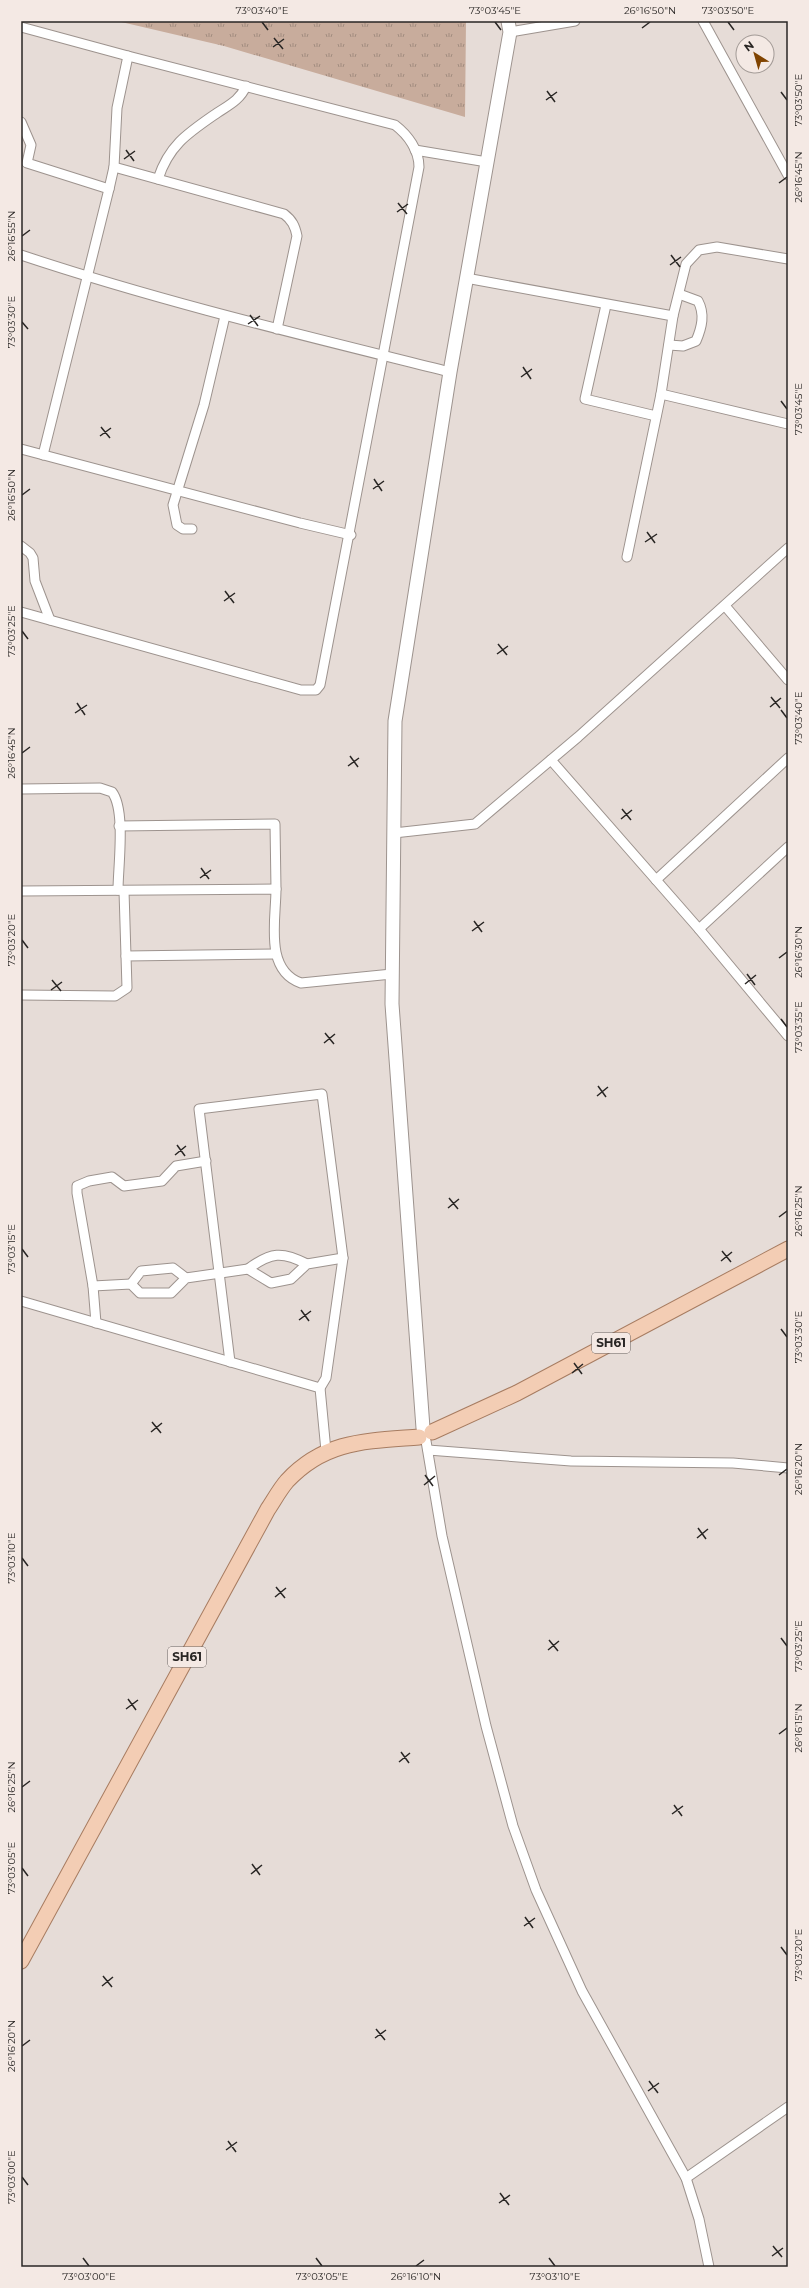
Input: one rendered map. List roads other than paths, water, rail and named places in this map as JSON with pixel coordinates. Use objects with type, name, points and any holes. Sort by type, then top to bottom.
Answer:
[{"type":"main road","name":"SH61","points":[[21,1960],[268,1509],[286,1482],[303,1466],[326,1451],[355,1443],[426,1437],[518,1393],[788,1250]]},
{"type":"street","points":[[575,21],[509,26],[450,372],[395,721],[392,1004],[426,1437],[444,1544],[486,1726],[512,1826],[536,1890],[582,1991],[686,2178],[699,2219],[710,2267]]},
{"type":"street","points":[[703,21],[788,175]]},
{"type":"street","points":[[21,27],[395,125],[404,132],[419,158],[419,167],[326,664],[320,685],[316,690],[301,690],[21,612]]},
{"type":"street","points":[[43,455],[114,167],[117,108],[128,56]]},
{"type":"street","points":[[158,179],[168,155],[180,139],[240,98],[246,86]]},
{"type":"street","points":[[21,122],[31,145],[24,162],[108,189]]},
{"type":"street","points":[[415,150],[487,162]]},
{"type":"street","points":[[114,167],[284,214],[290,218],[295,227],[297,236],[277,329]]},
{"type":"street","points":[[627,557],[661,394],[673,316],[686,264],[699,250],[717,247],[788,259]]},
{"type":"street","points":[[21,255],[88,277],[225,316],[450,372]]},
{"type":"street","points":[[466,278],[606,305],[673,316]]},
{"type":"street","points":[[668,345],[684,346],[696,341],[700,331],[704,311],[698,301],[678,294]]},
{"type":"street","points":[[606,305],[585,399],[656,416]]},
{"type":"street","points":[[192,529],[180,528],[175,522],[173,510],[177,491],[204,405],[225,316]]},
{"type":"street","points":[[661,394],[788,424]]},
{"type":"street","points":[[21,449],[350,535]]},
{"type":"street","points":[[21,546],[30,553],[33,558],[35,581],[50,620]]},
{"type":"street","points":[[394,832],[475,824],[552,760],[726,607],[788,548]]},
{"type":"street","points":[[726,607],[788,680]]},
{"type":"street","points":[[656,880],[788,758]]},
{"type":"street","points":[[552,760],[699,929],[788,1036]]},
{"type":"street","points":[[21,789],[106,790],[116,797],[119,826],[121,891],[127,988],[115,996],[21,995]]},
{"type":"street","points":[[119,826],[275,824],[275,954],[283,973],[291,979],[301,983],[392,974]]},
{"type":"street","points":[[699,929],[788,847]]},
{"type":"street","points":[[21,891],[276,889]]},
{"type":"street","points":[[126,956],[275,954]]},
{"type":"street","points":[[230,1362],[200,1109],[322,1094],[343,1258],[326,1378],[320,1388],[326,1451]]},
{"type":"street","points":[[96,1323],[93,1286],[76,1193],[77,1186],[89,1181],[112,1177],[124,1186],[162,1181],[176,1166],[206,1161]]},
{"type":"street","points":[[93,1286],[131,1284],[140,1293],[171,1293],[186,1278],[220,1275],[248,1269],[262,1258],[288,1254],[307,1264]]},
{"type":"street","points":[[248,1269],[271,1283],[291,1279],[307,1264],[343,1258]]},
{"type":"street","points":[[131,1284],[141,1271],[173,1268],[186,1278]]},
{"type":"street","points":[[21,1301],[320,1388]]},
{"type":"street","points":[[426,1437],[571,1461],[732,1463],[788,1468]]},
{"type":"street","points":[[686,2178],[788,2107]]}]
